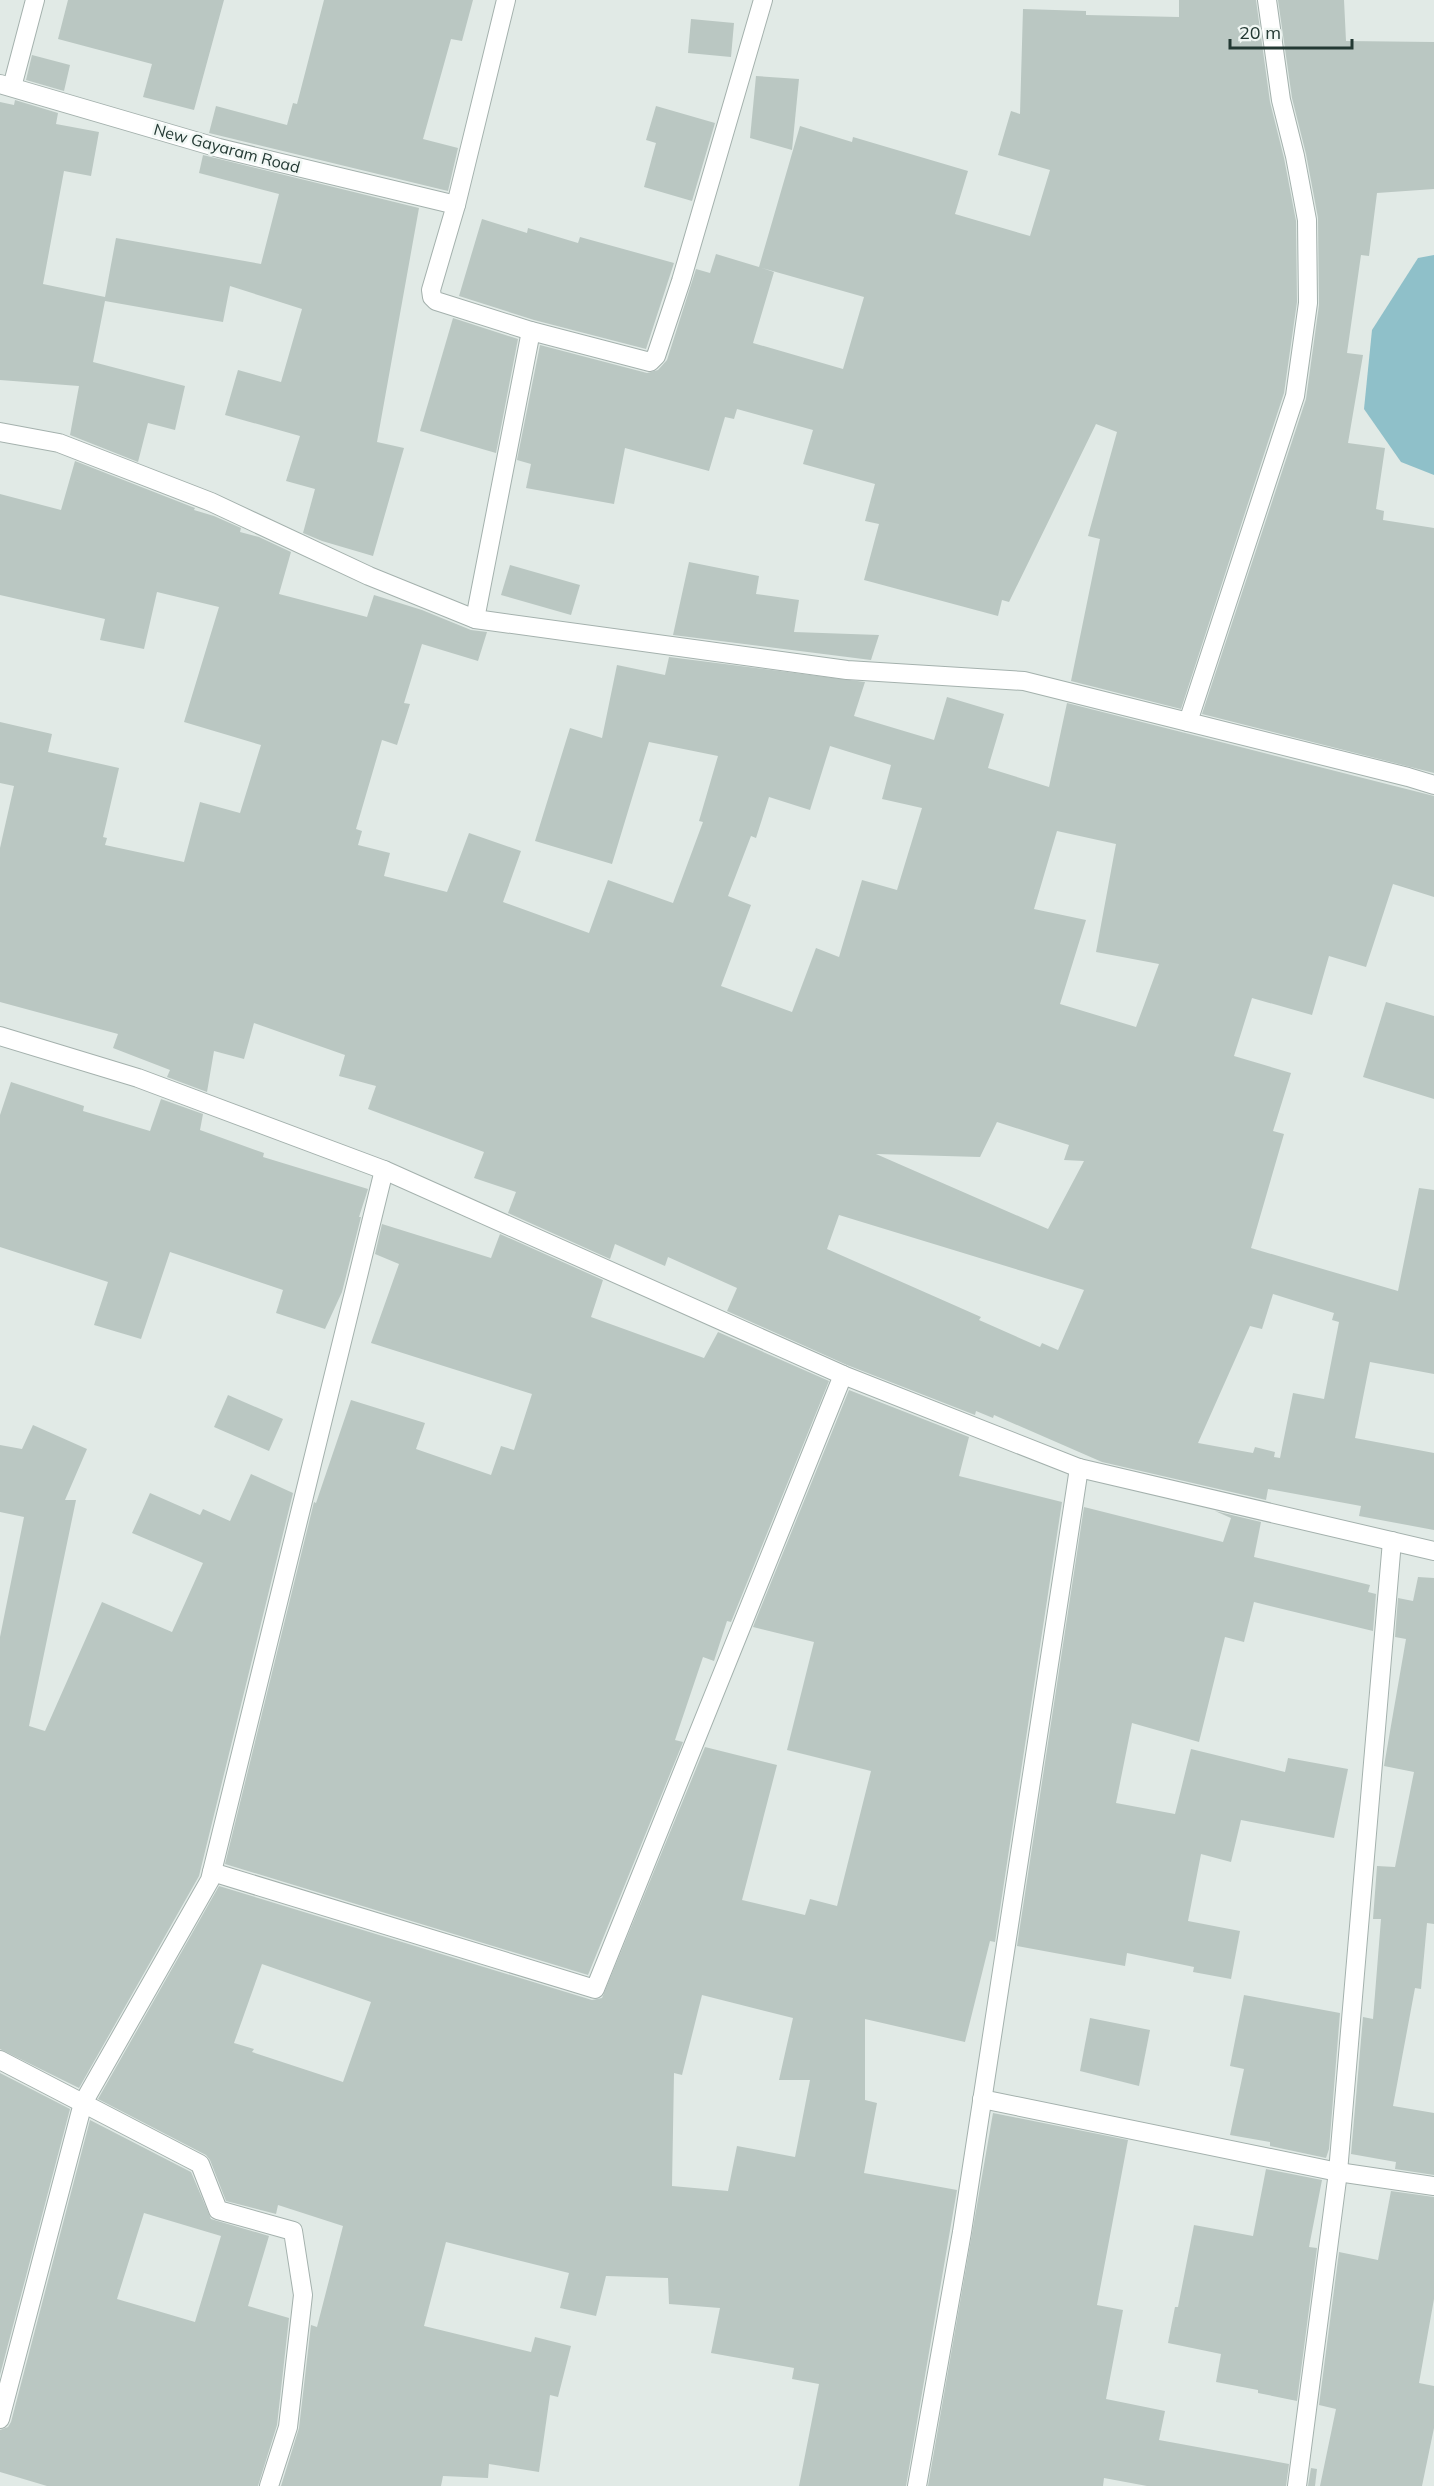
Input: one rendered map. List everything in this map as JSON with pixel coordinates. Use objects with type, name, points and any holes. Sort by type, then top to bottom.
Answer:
[{"type":"street","points":[[6,86],[35,0]]},
{"type":"street","points":[[506,0],[456,205],[431,290],[432,297],[436,301],[531,331],[650,362],[654,360],[681,281],[763,0]]},
{"type":"street","points":[[1188,722],[1295,396],[1308,303],[1307,220],[1295,156],[1281,100],[1267,0]]},
{"type":"street","name":"New Gayaram Road","points":[[6,86],[219,148],[456,205]]},
{"type":"street","points":[[475,619],[531,331]]},
{"type":"street","points":[[0,432],[59,442],[211,501],[369,576],[475,619],[847,670],[1024,681],[1434,785]]},
{"type":"street","points":[[0,1036],[138,1077],[384,1170],[843,1375],[1079,1468],[1434,1551]]},
{"type":"street","points":[[0,2419],[83,2103],[210,1880],[384,1170]]},
{"type":"street","points":[[212,1872],[595,1989],[843,1375]]},
{"type":"street","points":[[917,2486],[982,2099],[1079,1468]]},
{"type":"street","points":[[1297,2486],[1338,2172],[1392,1541]]},
{"type":"street","points":[[0,2060],[200,2164],[218,2210],[293,2231],[303,2295],[288,2427],[269,2486]]},
{"type":"street","points":[[982,2099],[1338,2172],[1434,2186]]},
{"type":"water","points":[[1434,255],[1434,475],[1401,462],[1364,409],[1372,330],[1418,258]]},
{"type":"building","points":[[68,0],[224,0],[194,110],[143,97],[152,64],[58,39]]},
{"type":"building","points":[[324,0],[473,0],[462,41],[451,39],[423,139],[458,148],[448,191],[209,133],[216,106],[287,125],[293,103],[297,104]]},
{"type":"building","points":[[1179,0],[1256,0],[1270,102],[1296,221],[1297,302],[1284,393],[1181,709],[1071,681],[1100,539],[1088,536],[1117,432],[1096,424],[1009,602],[1002,600],[998,616],[864,580],[879,524],[865,521],[875,484],[803,464],[813,430],[737,409],[734,419],[725,417],[709,471],[625,448],[614,504],[526,488],[531,464],[517,460],[540,345],[647,373],[658,370],[667,360],[696,269],[710,273],[716,254],[759,267],[800,126],[852,142],[853,137],[968,171],[955,214],[1030,236],[1050,170],[998,155],[1011,111],[1020,114],[1023,9],[1086,11],[1086,15],[1179,17]],"holes":[[[762,268],[864,297],[843,369],[753,343],[774,272]]]},
{"type":"building","points":[[1278,0],[1344,0],[1346,41],[1434,42],[1434,189],[1377,193],[1369,256],[1361,255],[1347,353],[1363,355],[1348,443],[1385,448],[1376,509],[1384,511],[1383,520],[1434,528],[1434,773],[1202,714],[1306,399],[1319,305],[1318,218],[1306,154],[1292,98]]},
{"type":"building","points":[[691,19],[734,23],[731,57],[688,53]]},
{"type":"building","points":[[32,55],[70,65],[64,91],[26,80]]},
{"type":"building","points":[[756,76],[799,79],[792,150],[750,138]]},
{"type":"building","points":[[15,100],[58,113],[56,124],[99,132],[91,176],[64,171],[43,284],[105,297],[116,238],[261,264],[279,194],[199,173],[203,155],[419,208],[377,442],[404,448],[373,556],[303,533],[315,489],[286,481],[300,436],[225,415],[238,370],[281,382],[302,309],[230,286],[223,322],[105,301],[93,362],[185,386],[175,430],[148,423],[138,462],[70,435],[79,386],[0,380],[0,102],[14,105]]},
{"type":"building","points":[[656,106],[715,123],[692,201],[644,187],[656,143],[646,140]]},
{"type":"building","points":[[482,219],[527,233],[528,228],[578,243],[580,237],[674,263],[646,349],[534,320],[459,296]]},
{"type":"building","points":[[453,318],[518,339],[496,453],[420,431]]},
{"type":"building","points":[[75,461],[214,516],[241,528],[240,532],[259,537],[291,552],[279,594],[367,617],[374,595],[422,610],[471,630],[487,632],[478,661],[422,644],[404,703],[410,704],[397,745],[382,740],[356,829],[362,831],[358,845],[390,853],[384,876],[447,892],[469,833],[521,851],[503,902],[589,933],[608,880],[673,903],[703,822],[699,821],[718,756],[649,742],[612,864],[535,841],[570,728],[602,738],[617,665],[665,675],[669,657],[865,682],[854,716],[934,740],[947,697],[1004,714],[988,768],[1049,787],[1067,703],[1434,796],[1434,897],[1393,884],[1366,967],[1329,956],[1312,1015],[1252,998],[1234,1056],[1291,1073],[1273,1131],[1284,1134],[1251,1248],[1398,1291],[1419,1188],[1434,1190],[1434,1374],[1370,1362],[1355,1438],[1434,1453],[1434,1530],[1359,1516],[1361,1506],[1268,1489],[1266,1500],[1102,1462],[994,1415],[993,1418],[976,1411],[975,1415],[847,1365],[727,1311],[737,1288],[668,1257],[665,1266],[615,1244],[610,1259],[508,1213],[516,1192],[474,1178],[484,1152],[368,1109],[376,1086],[339,1076],[345,1055],[254,1023],[244,1059],[214,1051],[207,1092],[167,1077],[170,1070],[113,1048],[118,1034],[0,1002],[0,848],[14,786],[0,783],[0,722],[52,734],[48,752],[119,768],[103,837],[107,838],[105,845],[184,862],[200,802],[240,813],[261,745],[184,722],[219,607],[157,592],[144,649],[100,640],[105,619],[0,595],[0,494],[61,510]],"holes":[[[830,746],[891,765],[882,799],[922,808],[897,890],[862,880],[839,957],[816,948],[792,1012],[721,986],[751,905],[728,896],[751,836],[756,838],[769,797],[810,810]],[[1057,831],[1116,844],[1096,952],[1159,964],[1136,1027],[1060,1004],[1086,920],[1034,909]],[[997,1122],[1069,1145],[1064,1160],[1084,1161],[1048,1229],[876,1154],[980,1157]],[[839,1215],[1084,1290],[1058,1350],[1042,1343],[1040,1347],[979,1320],[981,1317],[827,1249]],[[1273,1294],[1334,1313],[1332,1320],[1339,1322],[1324,1399],[1293,1393],[1280,1458],[1274,1457],[1275,1452],[1255,1447],[1253,1453],[1198,1443],[1250,1326],[1262,1329]]]},
{"type":"building","points":[[689,562],[759,576],[756,594],[799,600],[794,632],[879,635],[871,660],[673,635]]},
{"type":"building","points":[[510,565],[580,585],[571,615],[501,595]]},
{"type":"building","points":[[1386,1002],[1434,1016],[1434,1099],[1363,1077]]},
{"type":"building","points":[[11,1082],[84,1106],[83,1111],[150,1131],[161,1099],[203,1114],[200,1130],[264,1153],[263,1157],[368,1189],[359,1217],[361,1217],[342,1292],[325,1329],[276,1313],[283,1290],[170,1252],[141,1339],[94,1325],[108,1282],[0,1247],[0,1115]]},
{"type":"building","points":[[382,1224],[491,1258],[500,1234],[603,1280],[591,1317],[704,1358],[718,1332],[829,1381],[731,1622],[727,1621],[714,1661],[703,1657],[675,1740],[683,1742],[588,1975],[225,1864],[314,1502],[316,1503],[351,1400],[425,1423],[416,1449],[491,1475],[501,1446],[514,1450],[532,1394],[371,1343],[399,1264],[375,1254]]},
{"type":"building","points":[[849,1390],[969,1437],[959,1476],[1062,1502],[995,1942],[990,1941],[965,2042],[865,2019],[865,2100],[877,2103],[864,2173],[957,2190],[906,2486],[799,2486],[819,2384],[792,2379],[794,2368],[711,2353],[720,2308],[669,2304],[668,2278],[606,2276],[596,2316],[560,2308],[569,2273],[446,2242],[424,2326],[531,2352],[535,2337],[571,2346],[558,2397],[550,2395],[539,2472],[489,2464],[488,2478],[443,2476],[441,2486],[281,2486],[299,2428],[311,2325],[317,2327],[343,2226],[278,2205],[276,2214],[226,2201],[206,2155],[98,2099],[219,1886],[592,2000],[602,1998],[705,1747],[777,1765],[742,1900],[805,1915],[810,1899],[837,1906],[871,1771],[787,1750],[814,1642],[753,1627]],"holes":[[[262,1964],[371,2002],[343,2082],[252,2052],[254,2049],[234,2043]],[[702,1995],[793,2018],[779,2080],[810,2080],[795,2157],[737,2146],[728,2191],[672,2186],[674,2073],[682,2075]]]},
{"type":"building","points":[[228,1395],[283,1419],[269,1451],[214,1427]]},
{"type":"building","points":[[33,1425],[87,1449],[65,1500],[76,1500],[29,1726],[45,1731],[102,1602],[172,1632],[203,1563],[132,1533],[150,1493],[200,1515],[203,1509],[230,1521],[251,1474],[293,1493],[199,1876],[79,2088],[0,2049],[0,1637],[24,1517],[0,1512],[0,1445],[22,1449]]},
{"type":"building","points":[[1084,1507],[1223,1542],[1231,1518],[1215,1511],[1261,1522],[1254,1557],[1370,1585],[1368,1592],[1376,1594],[1373,1631],[1254,1602],[1244,1642],[1225,1637],[1199,1742],[1132,1723],[1116,1803],[1175,1814],[1191,1749],[1285,1772],[1288,1758],[1348,1769],[1334,1838],[1241,1820],[1231,1862],[1201,1854],[1188,1921],[1240,1931],[1231,1979],[1193,1972],[1194,1967],[1127,1953],[1125,1966],[1017,1946]]},
{"type":"building","points":[[1418,1577],[1434,1578],[1434,1924],[1427,1923],[1421,1989],[1415,1988],[1393,2106],[1434,2113],[1434,2175],[1395,2169],[1396,2162],[1351,2154],[1363,2017],[1373,2019],[1381,1919],[1373,1919],[1377,1866],[1395,1867],[1414,1772],[1384,1766],[1406,1639],[1395,1637],[1398,1598],[1413,1601]]},
{"type":"building","points":[[1244,1995],[1340,2013],[1329,2149],[1326,2158],[1270,2146],[1270,2142],[1230,2135],[1244,2069],[1230,2066]]},
{"type":"building","points":[[1090,2018],[1150,2030],[1139,2086],[1080,2071]]},
{"type":"building","points":[[0,2073],[70,2109],[0,2375]]},
{"type":"building","points":[[993,2113],[1128,2140],[1097,2305],[1123,2310],[1106,2399],[1165,2411],[1159,2440],[1289,2464],[1286,2486],[1147,2486],[1104,2478],[1103,2486],[928,2486]]},
{"type":"building","points":[[90,2120],[191,2172],[211,2219],[269,2236],[248,2306],[289,2318],[277,2425],[258,2486],[47,2486],[0,2472],[0,2430],[8,2427]],"holes":[[[144,2213],[221,2236],[195,2322],[117,2299]]]},
{"type":"building","points":[[1266,2169],[1322,2180],[1309,2247],[1317,2248],[1297,2401],[1258,2393],[1258,2390],[1216,2382],[1221,2354],[1168,2343],[1175,2307],[1178,2307],[1194,2225],[1253,2236]]},
{"type":"building","points":[[1391,2191],[1434,2197],[1434,2299],[1419,2383],[1434,2386],[1434,2428],[1422,2486],[1320,2486],[1336,2409],[1319,2405],[1339,2252],[1378,2260]]},
{"type":"building","points":[[1311,2468],[1317,2469],[1315,2486],[1308,2486]]}]
